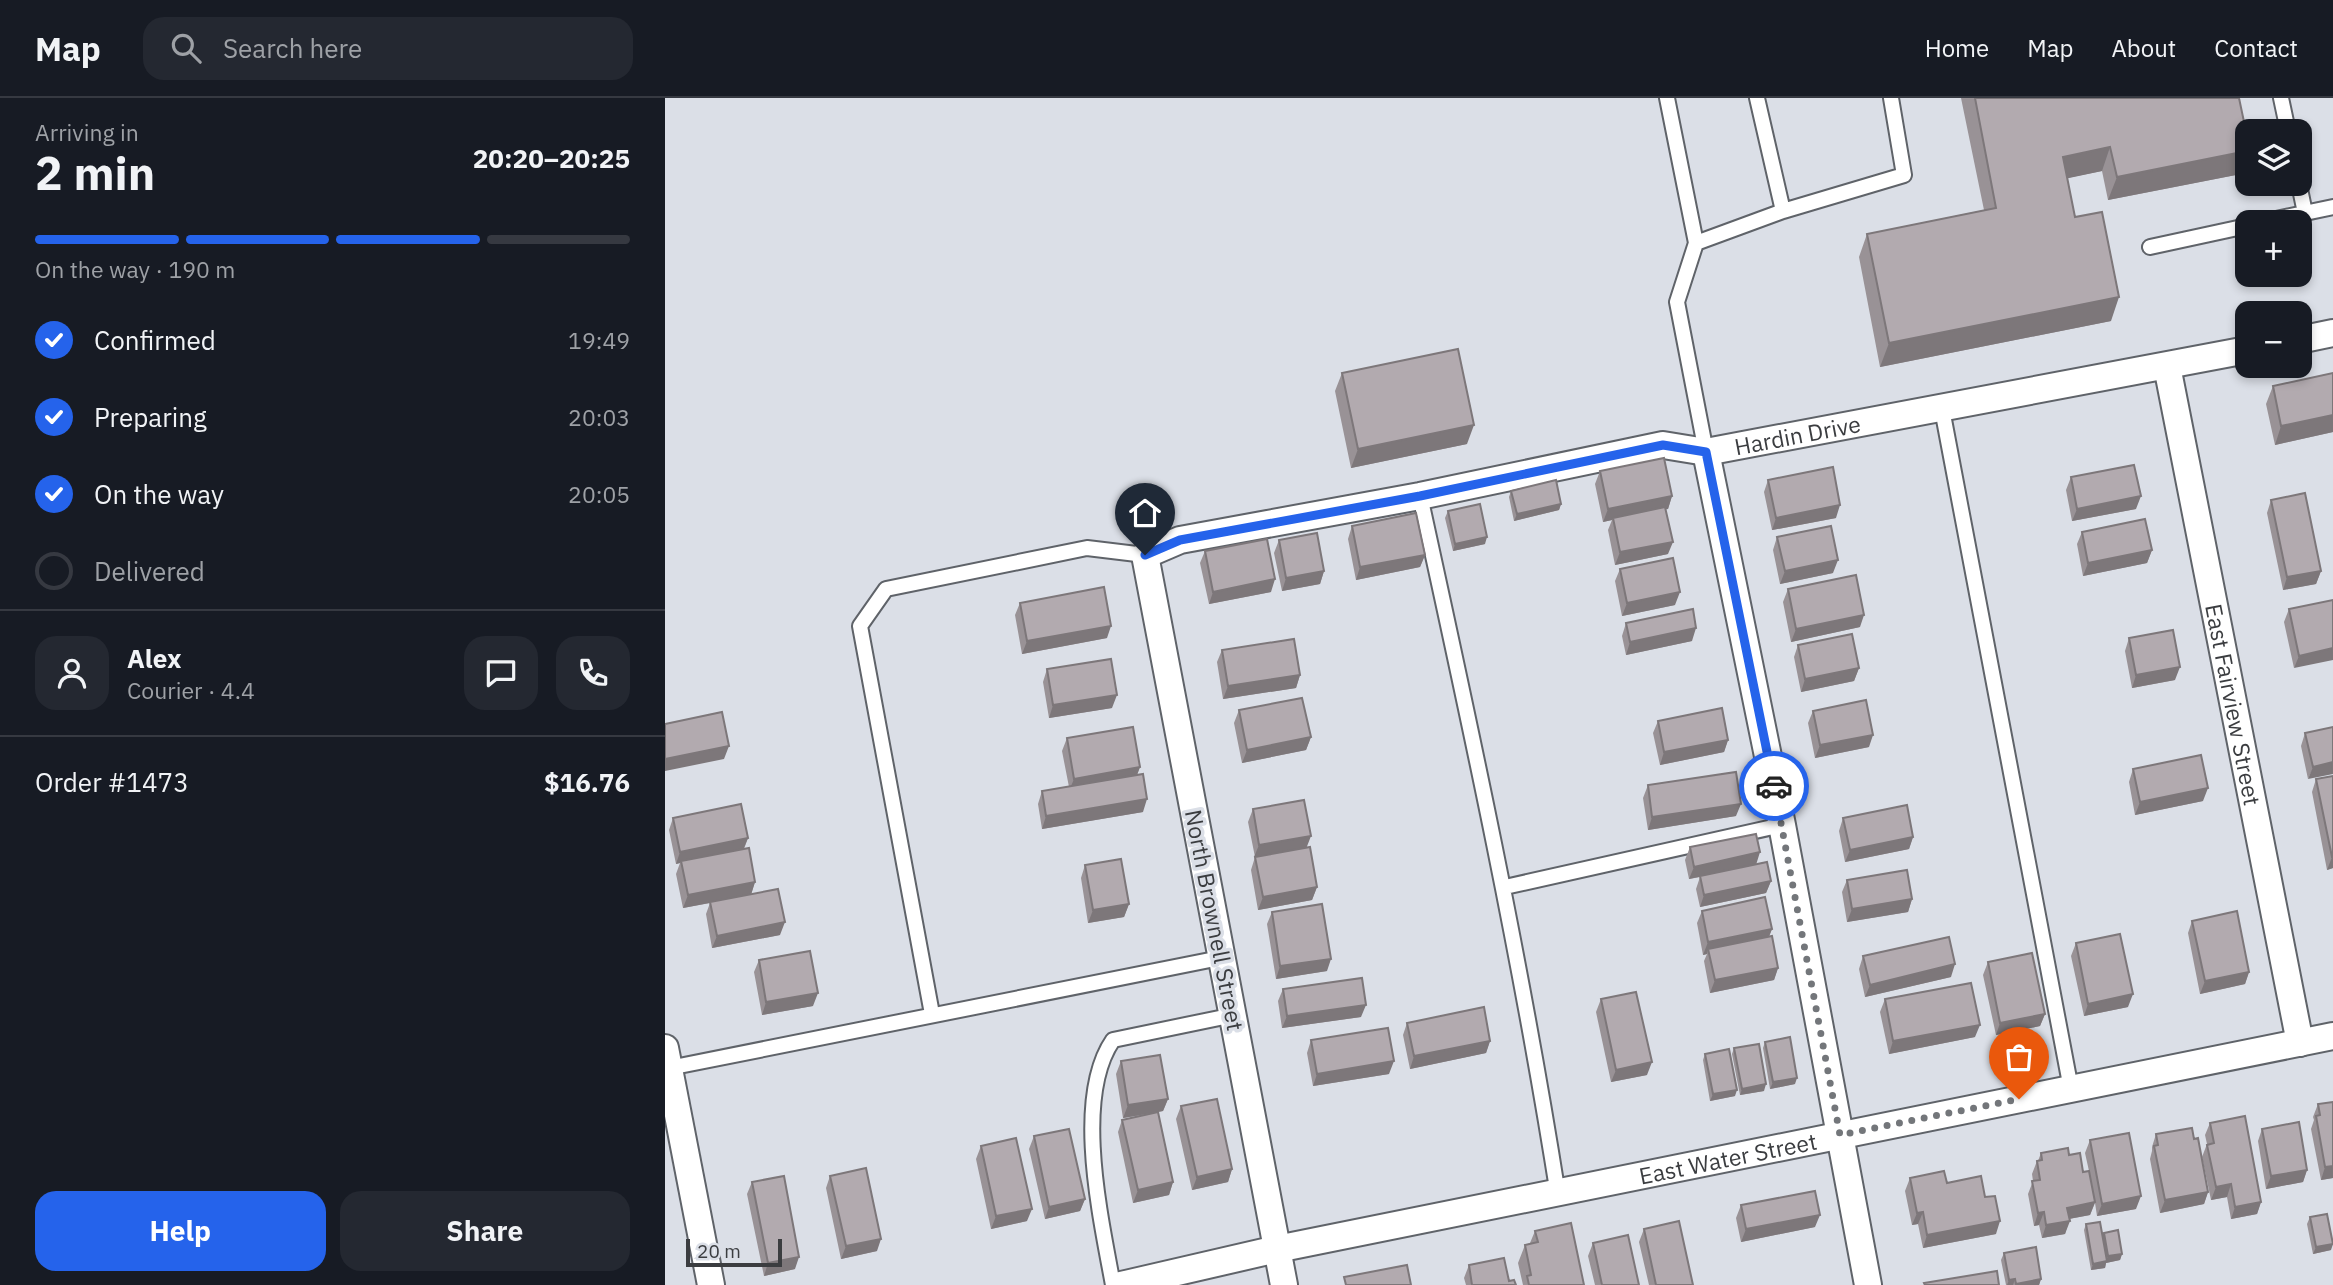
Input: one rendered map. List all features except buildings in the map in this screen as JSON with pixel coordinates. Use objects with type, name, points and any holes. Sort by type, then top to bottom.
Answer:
[{"type":"street","points":[[2312,337],[2333,333]]},
{"type":"street","name":"Hardin Drive","points":[[1145,555],[1180,540],[1420,496],[1663,445],[1706,452],[2235,352]]},
{"type":"street","name":"East Fairview Street","points":[[2167,366],[2300,1043]]},
{"type":"street","points":[[1706,452],[1782,825],[1868,1285]]},
{"type":"street","name":"North Brownell Street","points":[[1145,555],[1284,1285]]},
{"type":"street","name":"East Water Street","points":[[1121,1285],[1277,1249],[1558,1195],[1840,1135],[2333,1036]]},
{"type":"street","points":[[667,1058],[711,1285]]},
{"type":"lane","points":[[1667,98],[1696,243],[1677,302],[1706,452]]},
{"type":"lane","points":[[1757,98],[1783,211]]},
{"type":"lane","points":[[1696,243],[1783,211],[1904,175],[1891,98]]},
{"type":"lane","points":[[2281,98],[2285,119]]},
{"type":"lane","points":[[2312,212],[2333,207]]},
{"type":"lane","points":[[2150,247],[2235,229]]},
{"type":"lane","points":[[1942,409],[2071,1088]]},
{"type":"lane","points":[[1420,496],[1505,887],[1558,1195]]},
{"type":"lane","points":[[932,1014],[860,626],[886,589],[1087,548],[1145,555]]},
{"type":"lane","points":[[1505,887],[1782,825]]},
{"type":"lane","points":[[667,1058],[932,1014],[1220,958]]},
{"type":"lane","points":[[1113,1285],[1099,1206],[1091,1123],[1102,1056],[1113,1040],[1234,1015]]},
{"type":"way so far","points":[[1774,786],[1840,1135],[2019,1099]]},
{"type":"route","points":[[1145,555],[1180,540],[1420,496],[1663,445],[1706,452],[1774,786]]}]
